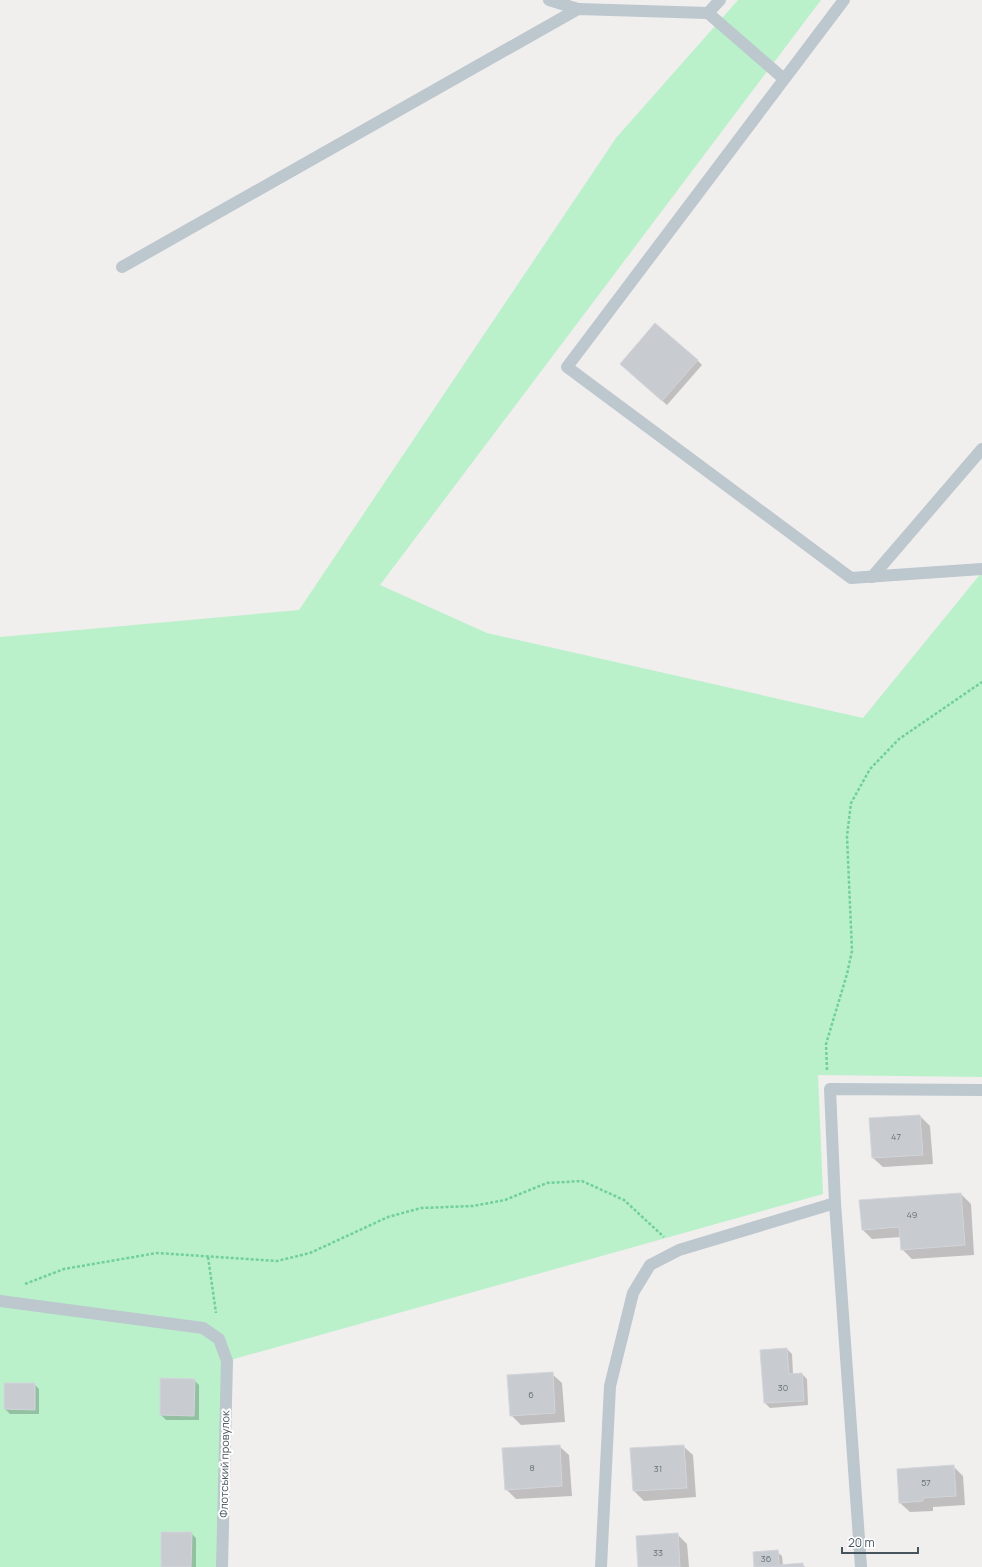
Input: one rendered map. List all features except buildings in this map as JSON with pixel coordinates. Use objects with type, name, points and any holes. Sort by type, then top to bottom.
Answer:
[{"type":"lane","points":[[549,0],[578,9],[708,13],[784,79]]},
{"type":"lane","points":[[708,13],[720,0]]},
{"type":"lane","points":[[844,0],[567,367],[850,578],[982,569]]},
{"type":"lane","points":[[122,267],[578,9]]},
{"type":"lane","points":[[872,577],[982,449]]},
{"type":"lane","points":[[861,1567],[835,1202],[830,1088],[982,1090]]},
{"type":"lane","points":[[601,1567],[610,1386],[633,1293],[650,1265],[679,1250],[835,1202]]},
{"type":"lane","points":[[0,1301],[203,1328],[220,1339]]},
{"type":"lane","name":"Флотський провулок","points":[[220,1339],[227,1361],[222,1567]]},
{"type":"path","points":[[830,1088],[826,1063],[826,1044],[847,974],[852,951],[847,836],[851,803],[870,769],[899,739],[982,682]]},
{"type":"path","points":[[21,1285],[64,1269],[157,1253],[277,1261],[310,1252],[388,1216],[421,1208],[473,1206],[505,1200],[547,1184],[582,1181],[624,1200],[679,1250]]},
{"type":"path","points":[[208,1257],[220,1339]]},
{"type":"green space","points":[[738,0],[821,0],[380,585],[487,633],[863,718],[982,572],[982,1077],[818,1075],[823,1194],[227,1361],[222,1567],[0,1567],[0,637],[299,610],[616,138]]}]
